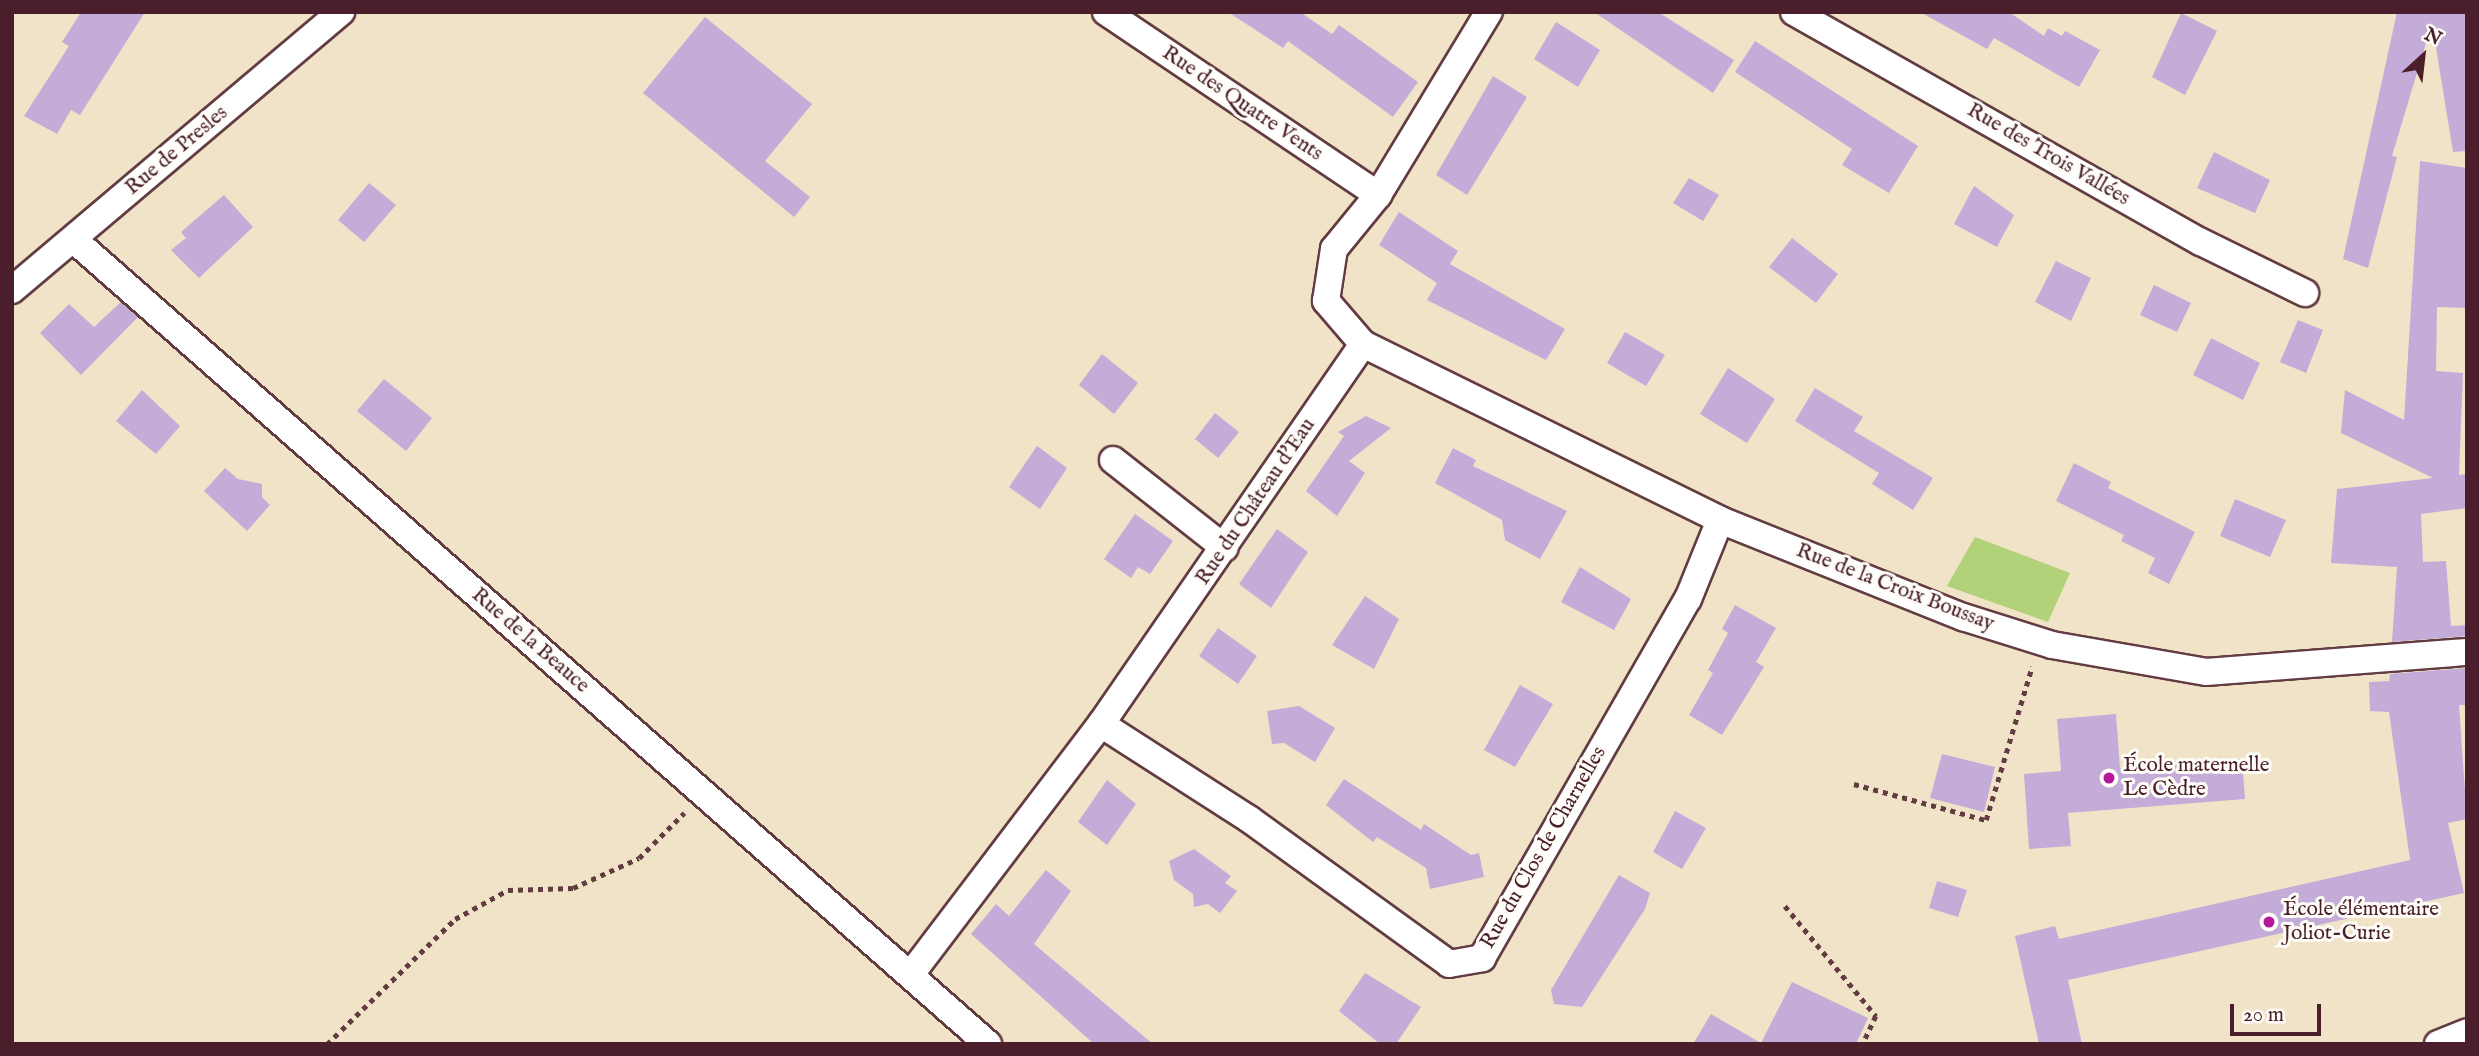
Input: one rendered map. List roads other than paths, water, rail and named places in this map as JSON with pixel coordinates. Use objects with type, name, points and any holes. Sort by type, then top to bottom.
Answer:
[{"type":"street","name":"Rue de Presles","points":[[12,290],[341,12]]},
{"type":"street","name":"Rue des Quatre Vents","points":[[1106,12],[1378,195]]},
{"type":"street","points":[[1363,344],[1326,301],[1334,249],[1378,195],[1489,12]]},
{"type":"street","name":"Rue des Trois Vallées","points":[[1794,12],[2201,242],[2305,293]]},
{"type":"street","name":"Rue de la Beauce","points":[[73,239],[988,1044]]},
{"type":"street","name":"Rue de la Croix Boussay","points":[[1363,344],[1720,520],[2018,634],[2206,672],[2467,652]]},
{"type":"street","name":"Rue du Château d'Eau","points":[[911,974],[1101,723],[1225,548],[1363,344]]},
{"type":"street","points":[[1114,460],[1225,548]]},
{"type":"street","name":"Rue du Clos de Charnelles","points":[[1101,723],[1249,819],[1450,964],[1482,958],[1688,599],[1720,520]]},
{"type":"street","points":[[2438,1044],[2467,1032]]},
{"type":"place","name":"École maternelle Le Cèdre","points":[[2109,778]]},
{"type":"place","name":"École élémentaire Joliot-Curie","points":[[2269,922]]}]
